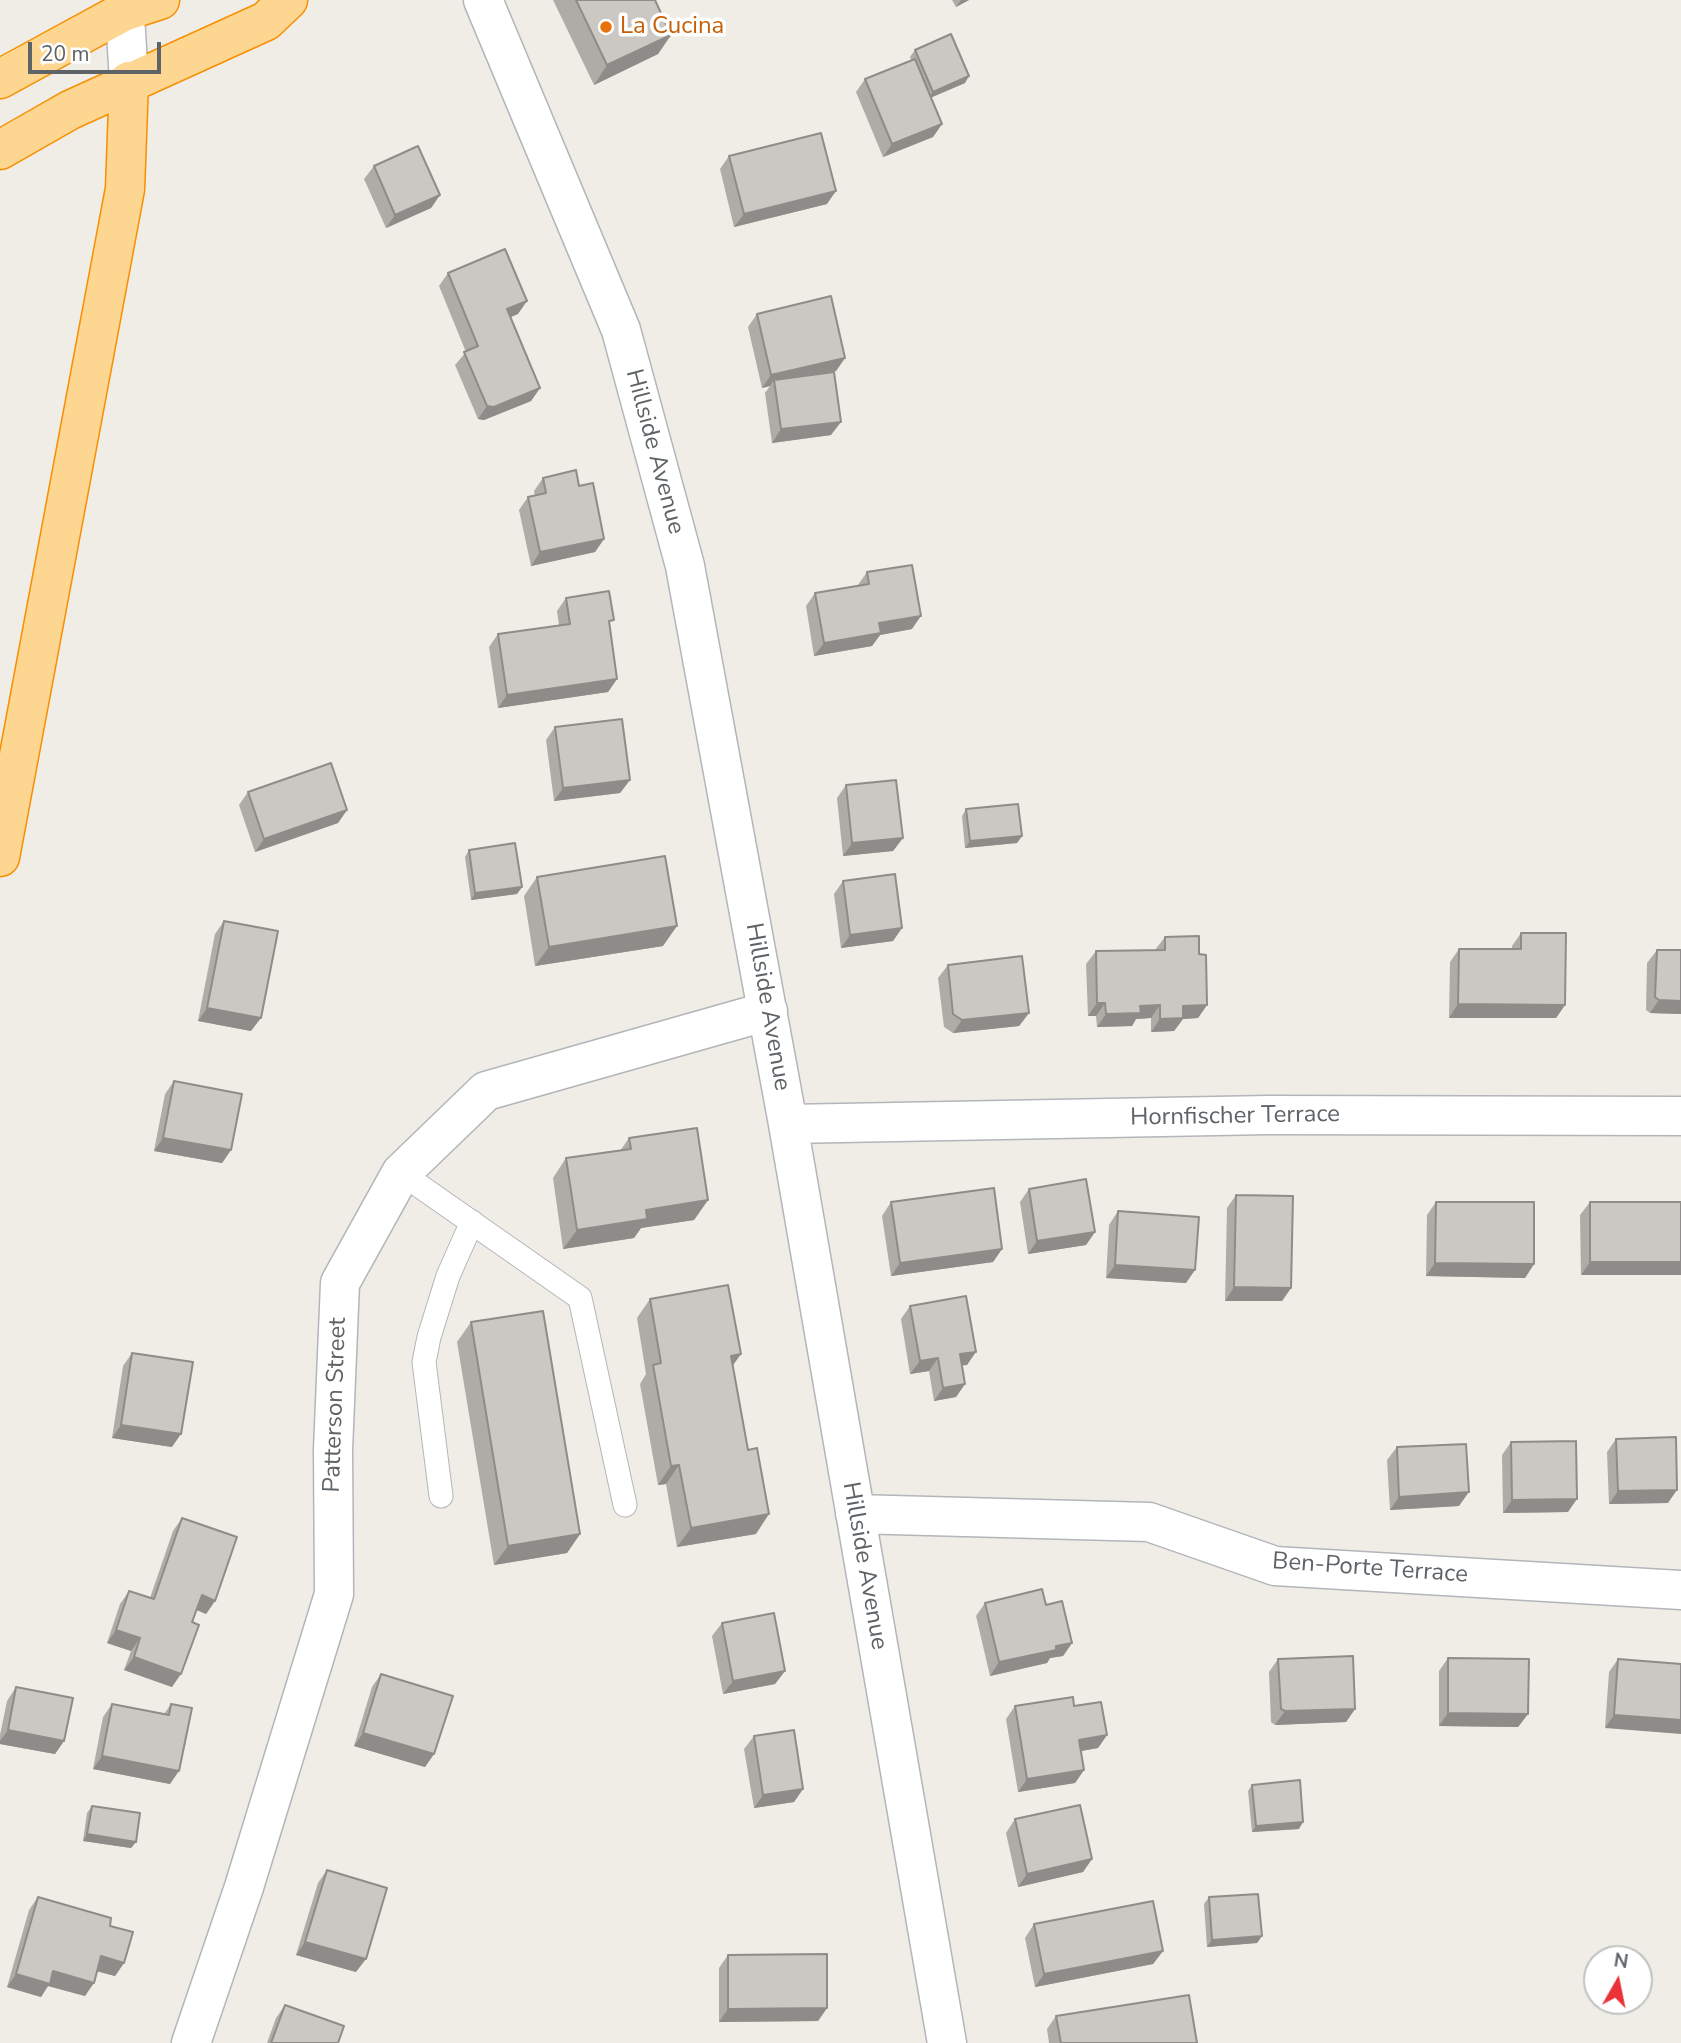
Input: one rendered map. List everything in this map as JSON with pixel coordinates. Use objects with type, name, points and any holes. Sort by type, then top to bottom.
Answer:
[{"type":"highway","points":[[0,79],[124,6],[160,0]]},
{"type":"highway","points":[[0,150],[51,119],[129,81],[265,21],[288,0]]},
{"type":"highway","points":[[0,858],[124,189],[129,81]]},
{"type":"street","name":"Hillside Avenue","points":[[483,0],[621,330],[685,566],[789,1124],[947,2043]]},
{"type":"street","points":[[124,6],[129,81]]},
{"type":"street","name":"Patterson Street","points":[[191,2043],[244,1886],[334,1594],[332,1450],[340,1283],[401,1173],[486,1091],[768,1011]]},
{"type":"street","name":"Hornfischer Terrace","points":[[789,1124],[1268,1115],[1681,1116]]},
{"type":"street","name":"Ben-Porte Terrace","points":[[855,1514],[1149,1522],[1275,1566],[1681,1590]]},
{"type":"lane","points":[[401,1173],[580,1298],[625,1505]]},
{"type":"lane","points":[[441,1496],[424,1362],[448,1276],[472,1223]]},
{"type":"building","points":[[576,0],[655,0],[671,35],[607,65]]},
{"type":"building","points":[[951,34],[969,76],[933,92],[915,50]]},
{"type":"building","points":[[915,59],[942,124],[892,144],[865,79]]},
{"type":"building","points":[[821,133],[836,191],[744,214],[729,156]]},
{"type":"building","points":[[418,146],[440,195],[395,215],[374,166]]},
{"type":"building","points":[[505,249],[527,301],[507,309],[540,388],[494,407],[487,406],[464,352],[478,346],[448,273]]},
{"type":"building","points":[[831,296],[845,358],[771,375],[757,314]]},
{"type":"building","points":[[834,372],[841,422],[781,429],[774,380]]},
{"type":"building","points":[[576,470],[579,486],[593,483],[604,539],[540,552],[528,497],[546,493],[543,478]]},
{"type":"building","points":[[912,565],[921,616],[879,623],[881,633],[824,643],[815,593],[869,584],[867,572]]},
{"type":"building","points":[[609,591],[614,620],[609,621],[617,679],[507,695],[498,634],[570,624],[566,598]]},
{"type":"building","points":[[622,719],[630,780],[563,788],[555,727]]},
{"type":"building","points":[[331,763],[347,810],[264,839],[248,792]]},
{"type":"building","points":[[896,780],[903,838],[852,843],[846,785]]},
{"type":"building","points":[[1018,804],[1022,836],[970,841],[966,809]]},
{"type":"building","points":[[515,843],[522,887],[475,893],[469,850]]},
{"type":"building","points":[[665,856],[677,926],[549,947],[537,877]]},
{"type":"building","points":[[895,874],[902,928],[850,935],[843,881]]},
{"type":"building","points":[[224,921],[278,931],[261,1018],[207,1008]]},
{"type":"building","points":[[1521,933],[1566,933],[1565,1005],[1458,1004],[1459,949],[1521,949]]},
{"type":"building","points":[[1199,936],[1199,954],[1206,955],[1207,1005],[1183,1006],[1183,1018],[1160,1019],[1160,1005],[1140,1006],[1141,1013],[1106,1014],[1105,1003],[1097,1003],[1096,951],[1165,950],[1165,937]]},
{"type":"building","points":[[1657,950],[1681,950],[1681,1001],[1659,1000],[1655,997]]},
{"type":"building","points":[[1022,956],[1029,1013],[962,1020],[953,1014],[948,965]]},
{"type":"building","points":[[174,1081],[242,1094],[231,1150],[163,1138]]},
{"type":"building","points":[[697,1128],[708,1200],[646,1210],[647,1219],[577,1230],[566,1158],[631,1149],[629,1138]]},
{"type":"building","points":[[1086,1179],[1095,1232],[1037,1241],[1029,1189]]},
{"type":"building","points":[[994,1188],[1002,1249],[900,1263],[891,1202]]},
{"type":"building","points":[[1236,1195],[1293,1196],[1291,1288],[1234,1287]]},
{"type":"building","points":[[1436,1202],[1534,1202],[1534,1264],[1435,1263]]},
{"type":"building","points":[[1590,1202],[1681,1202],[1681,1262],[1590,1262]]},
{"type":"building","points":[[1118,1211],[1199,1217],[1195,1270],[1115,1265]]},
{"type":"building","points":[[728,1285],[741,1354],[731,1356],[748,1450],[757,1448],[769,1514],[691,1528],[679,1465],[671,1466],[653,1365],[661,1363],[650,1299]]},
{"type":"building","points":[[966,1296],[976,1352],[960,1354],[965,1384],[943,1388],[938,1358],[920,1361],[910,1306]]},
{"type":"building","points":[[543,1311],[580,1534],[508,1546],[471,1322]]},
{"type":"building","points":[[132,1353],[193,1362],[181,1434],[121,1425]]},
{"type":"building","points":[[1676,1437],[1677,1490],[1618,1491],[1616,1439]]},
{"type":"building","points":[[1576,1441],[1577,1499],[1512,1500],[1511,1442]]},
{"type":"building","points":[[1466,1444],[1469,1492],[1399,1497],[1397,1447]]},
{"type":"building","points":[[182,1518],[237,1537],[215,1601],[202,1595],[192,1622],[199,1625],[181,1674],[134,1657],[140,1638],[116,1630],[129,1591],[154,1599]]},
{"type":"building","points":[[1042,1589],[1046,1605],[1062,1601],[1072,1643],[1056,1646],[1056,1650],[999,1662],[985,1603]]},
{"type":"building","points":[[774,1613],[785,1671],[733,1681],[722,1623]]},
{"type":"building","points":[[1353,1656],[1355,1709],[1281,1709],[1278,1659]]},
{"type":"building","points":[[1448,1658],[1529,1659],[1528,1714],[1448,1713]]},
{"type":"building","points":[[1618,1659],[1681,1664],[1681,1720],[1614,1715]]},
{"type":"building","points":[[381,1674],[453,1696],[434,1754],[363,1733]]},
{"type":"building","points":[[16,1687],[73,1698],[64,1741],[8,1730]]},
{"type":"building","points":[[1073,1697],[1074,1706],[1101,1702],[1107,1735],[1079,1740],[1084,1770],[1027,1779],[1015,1706]]},
{"type":"building","points":[[112,1704],[169,1715],[171,1704],[192,1708],[179,1771],[102,1756]]},
{"type":"building","points":[[794,1730],[803,1789],[763,1795],[754,1736]]},
{"type":"building","points":[[1300,1780],[1303,1822],[1256,1826],[1252,1785]]},
{"type":"building","points":[[1080,1805],[1092,1859],[1027,1874],[1015,1819]]},
{"type":"building","points":[[92,1806],[140,1813],[136,1842],[87,1834]]},
{"type":"building","points":[[327,1870],[387,1888],[366,1959],[305,1942]]},
{"type":"building","points":[[1258,1894],[1262,1936],[1212,1940],[1209,1897]]},
{"type":"building","points":[[38,1897],[111,1918],[110,1926],[133,1932],[124,1963],[101,1956],[94,1983],[53,1971],[50,1984],[16,1974]]},
{"type":"building","points":[[1153,1901],[1163,1951],[1044,1974],[1034,1924]]},
{"type":"building","points":[[827,1954],[827,2008],[728,2009],[728,1955]]},
{"type":"building","points":[[1189,1995],[1197,2043],[1061,2043],[1056,2016]]},
{"type":"building","points":[[285,2005],[344,2026],[338,2043],[271,2043]]},
{"type":"place","name":"La Cucina","points":[[606,27]]}]
